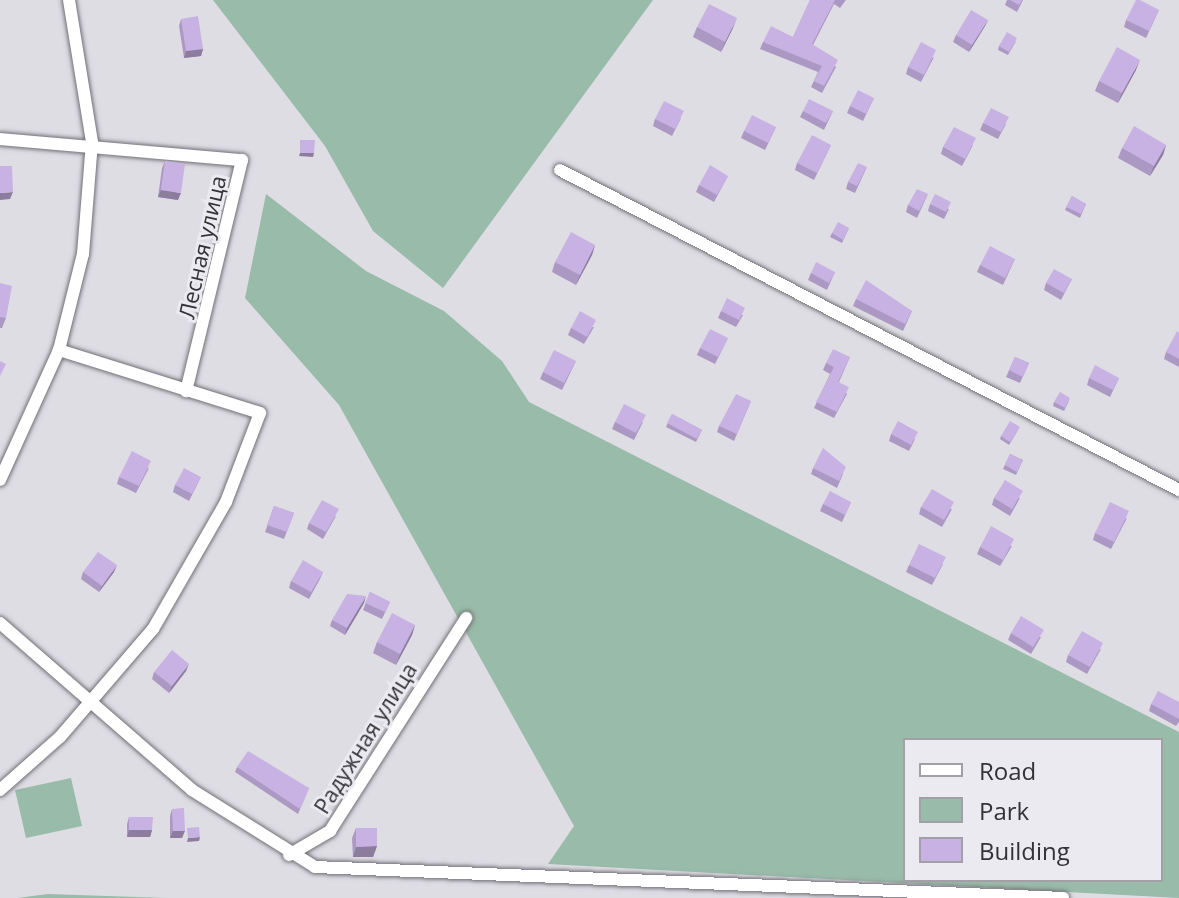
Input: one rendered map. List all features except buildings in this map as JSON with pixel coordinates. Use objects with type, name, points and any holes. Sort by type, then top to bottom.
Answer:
[{"type":"street","points":[[0,480],[59,350],[83,254],[92,142],[69,0]]},
{"type":"street","name":"Лесная улица","points":[[0,139],[92,142],[242,160],[186,391]]},
{"type":"street","points":[[560,170],[1179,490]]},
{"type":"street","points":[[0,790],[90,704],[190,571],[260,413],[59,350]]},
{"type":"street","name":"Радужная улица","points":[[289,855],[330,831],[466,618]]},
{"type":"street","points":[[0,623],[192,790],[289,855],[315,867],[1063,898]]},
{"type":"green space","points":[[213,0],[653,0],[443,288],[373,231],[325,146]]},
{"type":"green space","points":[[266,194],[366,271],[444,311],[502,361],[529,402],[1179,732],[1179,898],[548,864],[574,826],[339,405],[245,298]]},
{"type":"green space","points":[[71,778],[82,826],[26,838],[15,790]]},
{"type":"green space","points":[[48,894],[167,898],[17,898]]}]
